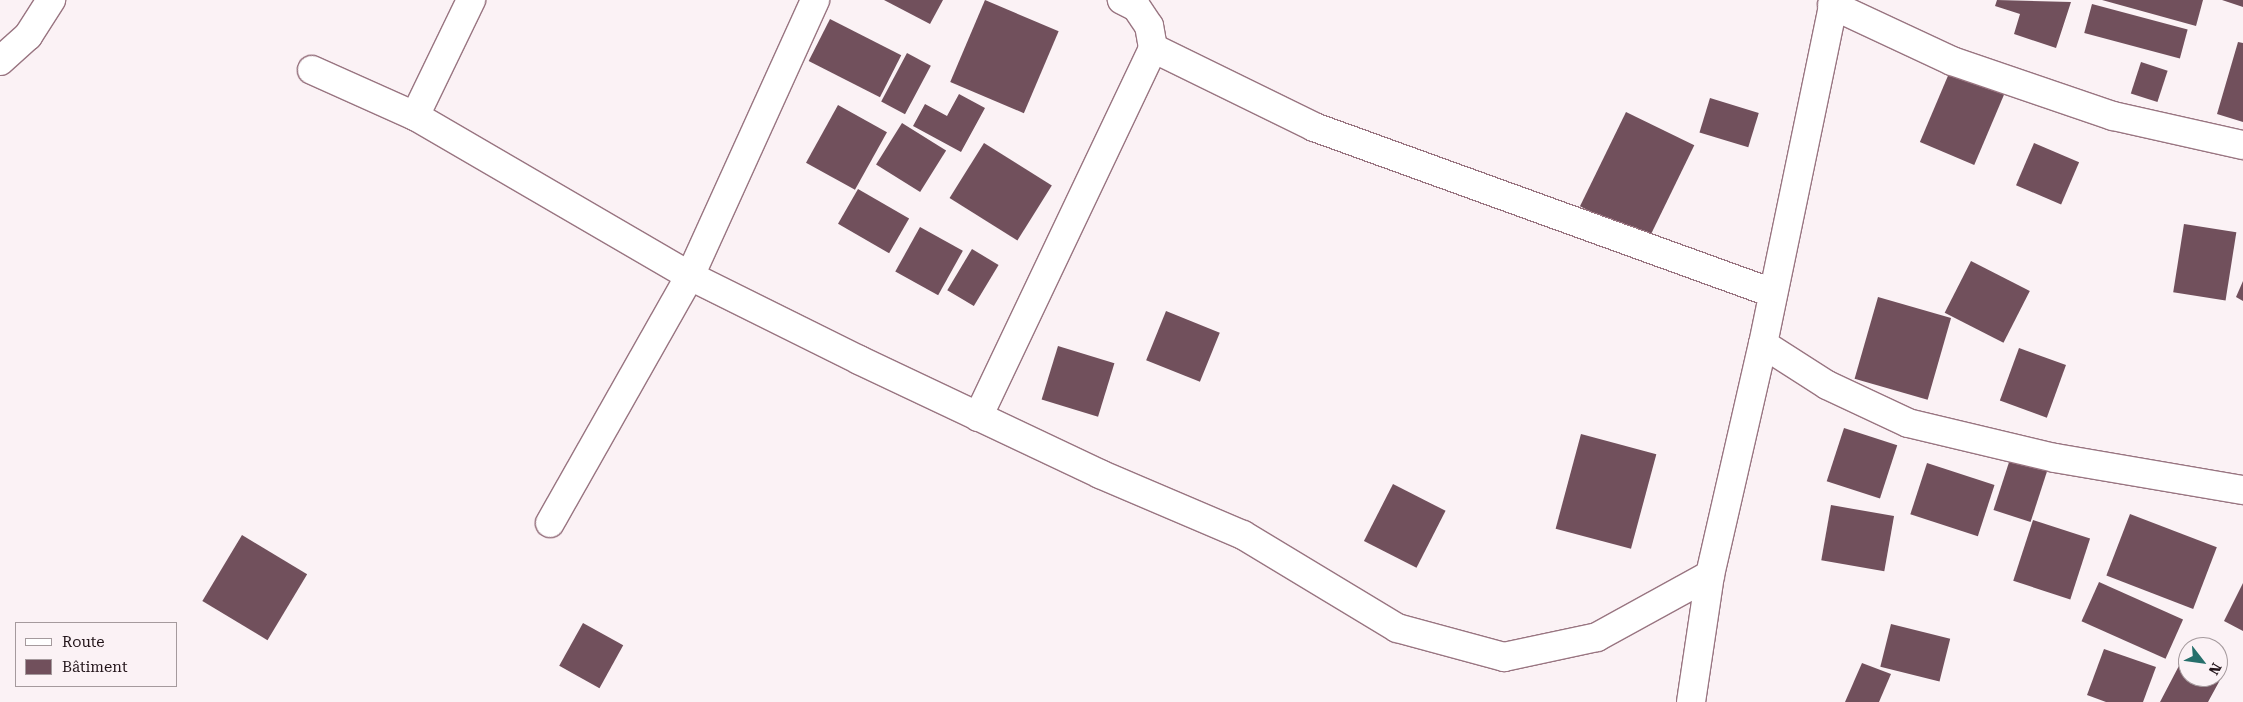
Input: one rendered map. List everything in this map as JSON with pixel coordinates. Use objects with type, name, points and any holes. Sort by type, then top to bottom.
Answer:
[{"type":"street","points":[[0,61],[28,36],[51,0]]},
{"type":"street","points":[[415,116],[471,0]]},
{"type":"street","points":[[550,523],[690,276],[815,0]]},
{"type":"street","points":[[978,417],[1153,48],[1149,26],[1136,7],[1122,0]]},
{"type":"street","points":[[1691,702],[1710,575],[1763,344],[1833,3],[1970,67],[2114,116],[2243,145]]},
{"type":"street","points":[[1153,48],[1314,127],[1772,293]]},
{"type":"street","points":[[312,70],[415,116],[690,276],[978,417],[1100,474],[1242,535],[1397,628],[1504,657],[1597,638],[1710,575]]},
{"type":"street","points":[[1763,344],[1827,385],[1908,423],[2055,458],[2243,490]]},
{"type":"building","points":[[884,0],[943,0],[930,24]]},
{"type":"building","points":[[985,0],[1059,31],[1024,113],[950,82]]},
{"type":"building","points":[[1997,0],[2071,2],[2056,48],[2014,34],[2020,14],[1995,6]]},
{"type":"building","points":[[2102,0],[2203,0],[2196,26]]},
{"type":"building","points":[[2222,0],[2243,0],[2243,7]]},
{"type":"building","points":[[2092,4],[2188,30],[2180,59],[2084,33]]},
{"type":"building","points":[[830,19],[901,55],[880,97],[809,61]]},
{"type":"building","points":[[2238,42],[2243,43],[2243,122],[2217,114]]},
{"type":"building","points":[[907,53],[931,66],[905,114],[881,102]]},
{"type":"building","points":[[2141,62],[2168,71],[2157,102],[2131,93]]},
{"type":"building","points":[[1950,71],[2004,94],[1974,165],[1920,142]]},
{"type":"building","points":[[959,94],[985,108],[961,152],[913,126],[925,104],[947,116]]},
{"type":"building","points":[[1710,98],[1759,113],[1748,147],[1699,132]]},
{"type":"building","points":[[838,105],[887,132],[855,190],[806,163]]},
{"type":"building","points":[[1626,112],[1694,145],[1648,240],[1580,206]]},
{"type":"building","points":[[902,123],[946,151],[920,192],[876,165]]},
{"type":"building","points":[[984,143],[1052,185],[1017,241],[950,198]]},
{"type":"building","points":[[2034,143],[2079,162],[2061,204],[2016,185]]},
{"type":"building","points":[[858,189],[909,218],[889,253],[838,224]]},
{"type":"building","points":[[2184,224],[2236,232],[2226,300],[2173,292]]},
{"type":"building","points":[[920,227],[963,251],[938,295],[895,272]]},
{"type":"building","points":[[972,249],[999,265],[974,306],[947,290]]},
{"type":"building","points":[[1971,261],[2030,291],[2003,343],[1945,313]]},
{"type":"building","points":[[2243,281],[2243,301],[2236,297]]},
{"type":"building","points":[[1878,297],[1951,318],[1928,400],[1855,379]]},
{"type":"building","points":[[1166,311],[1220,333],[1200,382],[1146,360]]},
{"type":"building","points":[[1058,346],[1114,363],[1098,417],[1042,400]]},
{"type":"building","points":[[2019,348],[2066,365],[2047,418],[2000,401]]},
{"type":"building","points":[[1844,428],[1897,445],[1880,499],[1827,481]]},
{"type":"building","points":[[1581,434],[1656,454],[1631,549],[1556,529]]},
{"type":"building","points":[[2012,453],[2049,465],[2031,522],[1993,510]]},
{"type":"building","points":[[1927,463],[1995,485],[1978,536],[1910,514]]},
{"type":"building","points":[[1393,484],[1446,511],[1417,568],[1364,541]]},
{"type":"building","points":[[1831,505],[1894,516],[1884,571],[1821,560]]},
{"type":"building","points":[[2130,514],[2217,547],[2193,609],[2106,576]]},
{"type":"building","points":[[2033,520],[2090,539],[2070,599],[2013,581]]},
{"type":"building","points":[[242,535],[307,574],[267,640],[202,601]]},
{"type":"building","points":[[2099,582],[2183,619],[2166,659],[2082,621]]},
{"type":"building","points":[[2243,583],[2243,631],[2224,621]]},
{"type":"building","points":[[583,623],[623,645],[599,688],[559,666]]},
{"type":"building","points":[[1891,624],[1950,639],[1940,681],[1880,667]]},
{"type":"building","points":[[2104,649],[2156,667],[2143,702],[2106,702],[2087,695]]},
{"type":"building","points":[[1862,663],[1891,674],[1879,702],[1845,702]]},
{"type":"building","points":[[2178,668],[2178,687],[2216,687],[2208,702],[2160,702]]}]
